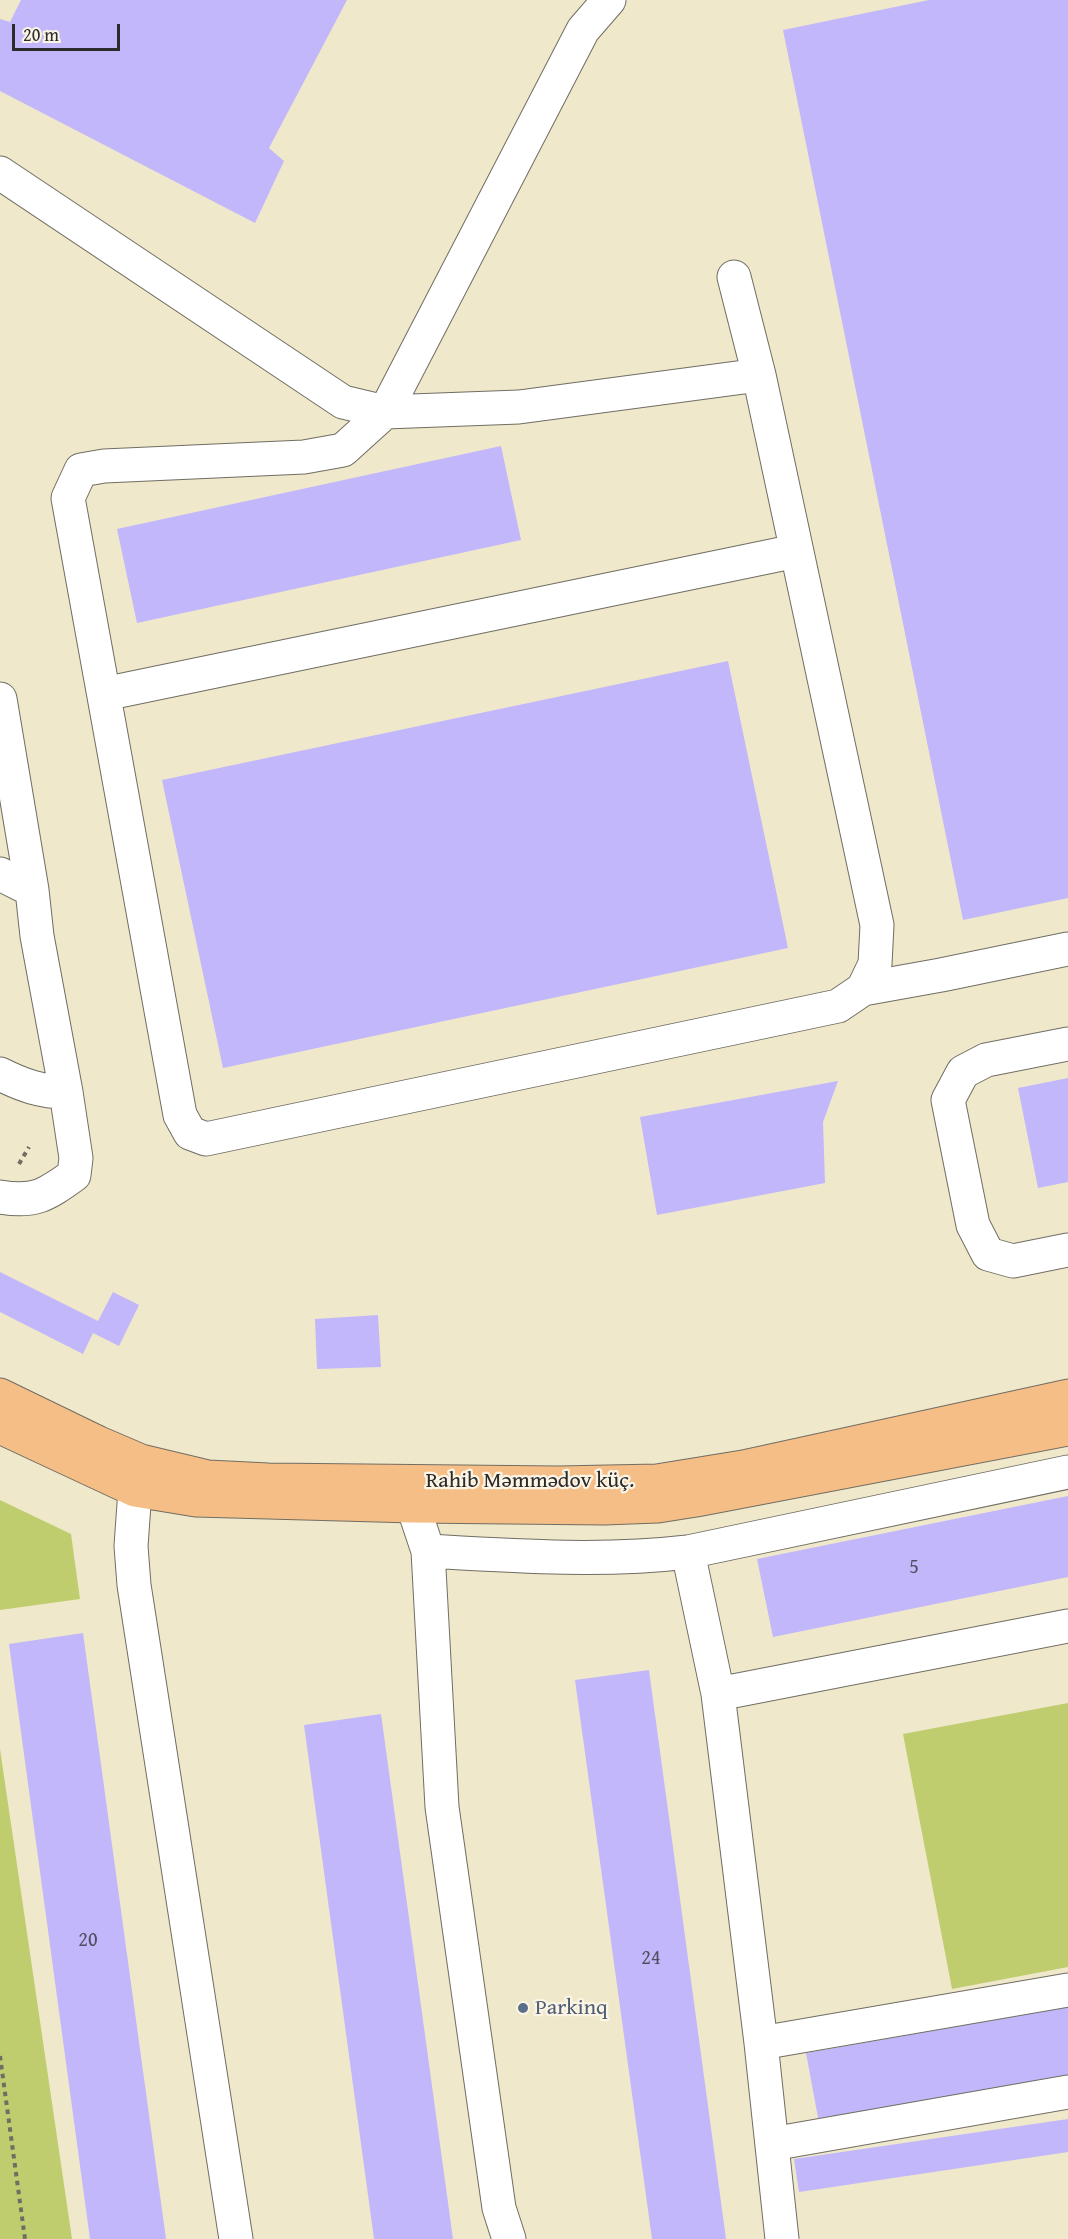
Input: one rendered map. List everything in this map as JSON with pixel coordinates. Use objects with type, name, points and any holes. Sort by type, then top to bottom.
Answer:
[{"type":"main road","name":"Rahib Məmmədov küç.","points":[[0,1395],[99,1443],[138,1475],[268,1480],[559,1483],[657,1480],[693,1488],[743,1467],[1068,1396]]},
{"type":"main road","points":[[0,1427],[138,1475],[196,1500],[604,1508],[658,1506],[693,1488],[1068,1429]]},
{"type":"lane","points":[[609,0],[583,30],[385,412],[343,450],[304,457],[104,466],[81,470],[68,498],[180,1115],[190,1133],[206,1139],[838,1006],[863,989],[986,967],[1068,949]]},
{"type":"lane","points":[[0,172],[343,402],[385,412],[519,407],[759,375]]},
{"type":"lane","points":[[734,277],[759,375],[877,926],[875,964],[863,989]]},
{"type":"lane","points":[[104,694],[796,551]]},
{"type":"lane","points":[[0,699],[32,890],[37,936],[76,1158],[74,1175],[46,1195],[19,1200],[0,1197]]},
{"type":"lane","points":[[0,874],[32,890]]},
{"type":"lane","points":[[1068,1044],[986,1060],[963,1072],[948,1100],[973,1225],[988,1254],[1013,1261],[1068,1250]]},
{"type":"lane","points":[[0,1074],[24,1086],[47,1092],[66,1092]]},
{"type":"lane","points":[[428,1551],[638,1558],[688,1552],[1068,1472]]},
{"type":"lane","points":[[138,1475],[131,1546],[134,1585],[236,2239]]},
{"type":"lane","points":[[413,1506],[428,1551],[442,1807],[499,2208],[509,2239]]},
{"type":"lane","points":[[688,1552],[718,1694],[761,2043],[782,2239]]},
{"type":"lane","points":[[718,1694],[1068,1626]]},
{"type":"lane","points":[[761,2043],[1068,1990]]},
{"type":"lane","points":[[772,2144],[1068,2092]]},
{"type":"path","points":[[9,1164],[18,1166],[29,1147]]},
{"type":"path","points":[[0,2056],[25,2239]]},
{"type":"green space","points":[[0,1500],[71,1534],[80,1599],[0,1610]]},
{"type":"green space","points":[[1068,1703],[1068,1967],[952,1989],[903,1734]]},
{"type":"green space","points":[[0,1749],[72,2239],[0,2239]]},
{"type":"building","points":[[21,0],[347,0],[269,148],[284,161],[255,223],[0,91],[0,19],[10,22]]},
{"type":"building","points":[[929,0],[1068,0],[1068,898],[963,920],[783,30]]},
{"type":"building","points":[[501,446],[521,540],[137,623],[117,529]]},
{"type":"building","points":[[728,661],[788,948],[223,1068],[162,780]]},
{"type":"building","points":[[1068,1078],[1068,1182],[1038,1188],[1018,1088]]},
{"type":"building","points":[[838,1081],[823,1122],[825,1183],[657,1215],[640,1117]]},
{"type":"building","points":[[0,1272],[98,1321],[113,1292],[139,1305],[119,1346],[93,1333],[83,1354],[0,1312]]},
{"type":"building","points":[[378,1315],[381,1367],[317,1369],[315,1319]]},
{"type":"building","points":[[1068,1496],[1068,1577],[773,1637],[757,1559]]},
{"type":"building","points":[[83,1633],[166,2239],[90,2239],[9,1644]]},
{"type":"building","points":[[649,1670],[726,2239],[652,2239],[575,1680]]},
{"type":"building","points":[[381,1714],[453,2239],[374,2239],[304,1725]]},
{"type":"building","points":[[1068,2007],[1068,2078],[819,2123],[806,2053]]},
{"type":"building","points":[[1068,2119],[1068,2152],[799,2192],[794,2159]]},
{"type":"place","name":"Parkinq","points":[[523,2008]]}]
